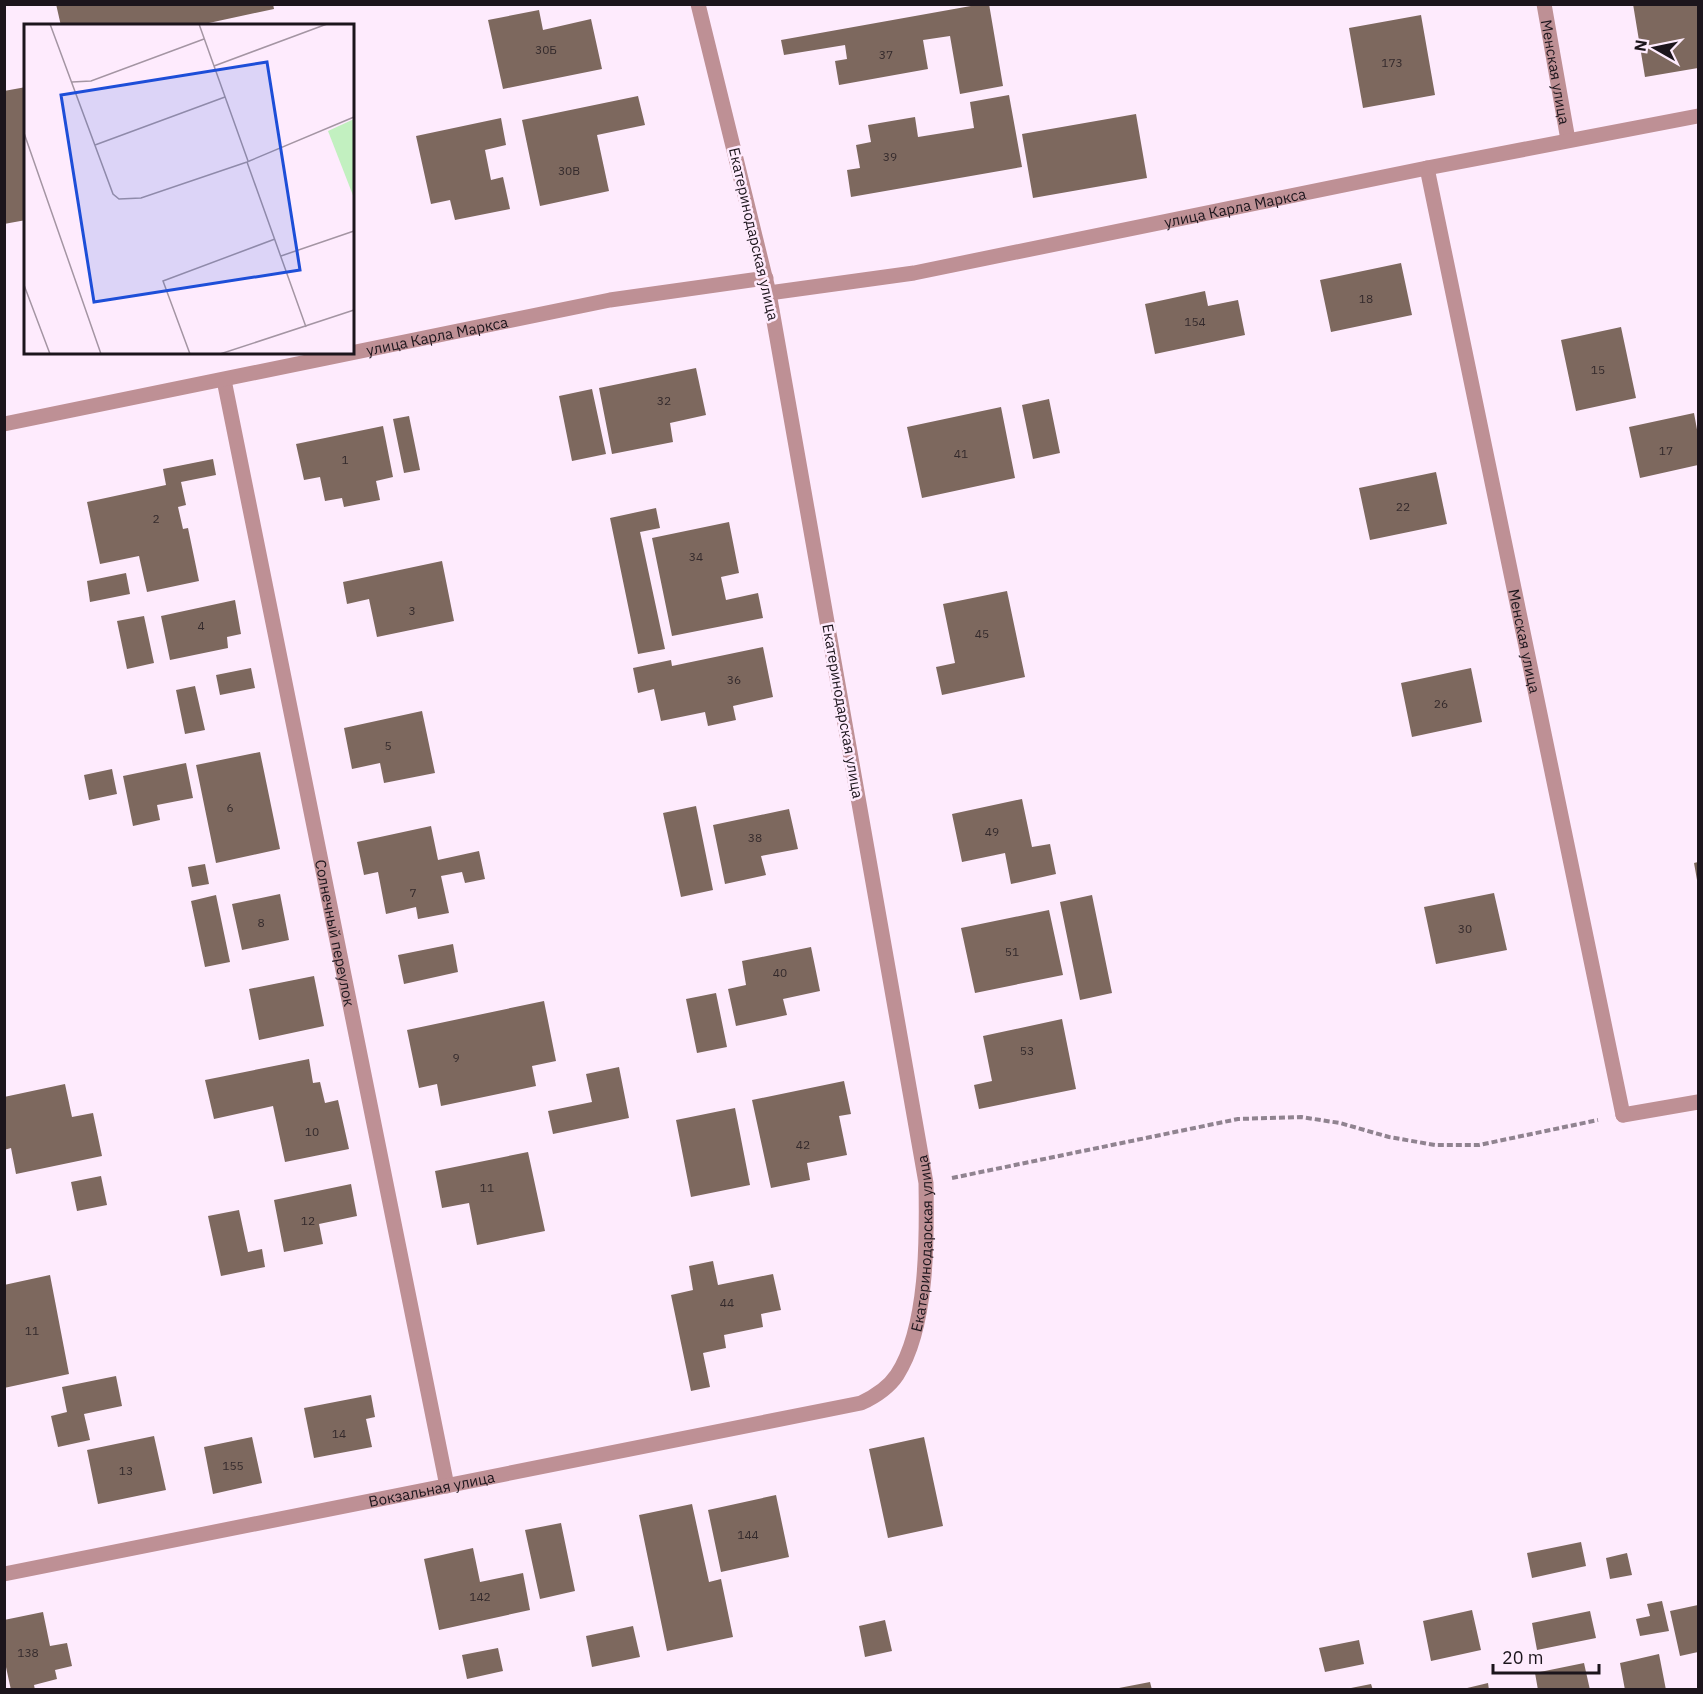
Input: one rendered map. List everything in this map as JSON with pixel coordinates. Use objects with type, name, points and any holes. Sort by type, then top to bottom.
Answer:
[{"type":"street","name":"Екатеринодарская улица","points":[[698,4],[768,285],[926,1183],[926,1266],[914,1332],[896,1377],[873,1397],[861,1403]]},
{"type":"street","name":"Менская улица","points":[[1544,4],[1568,140]]},
{"type":"street","name":"улица Карла Маркса","points":[[354,353],[610,300],[914,273],[1427,168],[1698,116]]},
{"type":"street","name":"Менская улица","points":[[1427,168],[1623,1115]]},
{"type":"street","name":"улица Карла Маркса","points":[[4,424],[349,354]]},
{"type":"street","name":"Солнечный переулок","points":[[224,380],[447,1486]]},
{"type":"street","points":[[1623,1115],[1698,1102]]},
{"type":"street","name":"Вокзальная улица","points":[[4,1574],[861,1403]]},
{"type":"path","points":[[926,1183],[1238,1119],[1301,1117],[1424,1143],[1479,1145],[1623,1115]]},
{"type":"building","points":[[56,4],[273,4],[274,9],[204,24],[61,24]]},
{"type":"building","points":[[989,4],[1003,86],[960,94],[950,36],[923,40],[928,69],[839,85],[835,61],[847,59],[845,45],[784,55],[781,40]]},
{"type":"building","points":[[1633,4],[1698,4],[1698,68],[1645,77]]},
{"type":"building","points":[[539,10],[543,30],[591,19],[602,69],[503,89],[488,20]]},
{"type":"building","points":[[1421,15],[1435,95],[1363,108],[1349,28]]},
{"type":"building","points":[[24,87],[24,220],[4,224],[4,91]]},
{"type":"building","points":[[1009,95],[1022,167],[851,197],[847,170],[860,168],[856,145],[871,142],[868,125],[915,117],[918,137],[974,128],[970,102]]},
{"type":"building","points":[[638,96],[645,125],[597,135],[609,191],[540,206],[522,120]]},
{"type":"building","points":[[1136,114],[1147,178],[1033,198],[1022,134]]},
{"type":"building","points":[[501,118],[506,145],[485,150],[491,180],[503,177],[510,209],[455,220],[450,200],[431,204],[416,136]]},
{"type":"building","points":[[1401,263],[1412,315],[1331,332],[1320,280]]},
{"type":"building","points":[[1205,291],[1208,306],[1238,300],[1245,335],[1155,354],[1145,304]]},
{"type":"building","points":[[1621,327],[1636,398],[1576,411],[1561,340]]},
{"type":"building","points":[[696,368],[706,415],[670,423],[673,442],[612,454],[599,388]]},
{"type":"building","points":[[592,389],[606,454],[572,461],[559,396]]},
{"type":"building","points":[[1049,399],[1060,453],[1033,459],[1022,405]]},
{"type":"building","points":[[1001,407],[1015,478],[922,498],[907,427]]},
{"type":"building","points":[[1694,413],[1698,435],[1698,465],[1640,478],[1629,427]]},
{"type":"building","points":[[409,416],[420,470],[404,473],[393,419]]},
{"type":"building","points":[[383,426],[393,477],[376,481],[380,500],[344,507],[342,498],[325,501],[320,477],[304,480],[296,444]]},
{"type":"building","points":[[213,459],[216,475],[181,482],[186,505],[178,507],[183,529],[188,528],[199,581],[147,592],[139,556],[100,564],[87,502],[166,485],[163,469]]},
{"type":"building","points":[[1436,472],[1447,524],[1370,540],[1359,488]]},
{"type":"building","points":[[656,508],[660,528],[640,532],[665,649],[638,654],[610,518]]},
{"type":"building","points":[[729,522],[739,573],[721,577],[726,600],[758,593],[763,618],[672,636],[652,538]]},
{"type":"building","points":[[442,561],[454,621],[377,637],[369,599],[347,604],[343,582]]},
{"type":"building","points":[[126,573],[130,594],[90,602],[87,581]]},
{"type":"building","points":[[1007,591],[1025,677],[942,695],[936,667],[955,663],[943,604]]},
{"type":"building","points":[[235,600],[241,634],[227,637],[228,648],[170,660],[161,616]]},
{"type":"building","points":[[144,616],[154,663],[127,669],[117,621]]},
{"type":"building","points":[[763,647],[773,697],[733,706],[736,720],[708,726],[705,712],[661,721],[654,689],[638,693],[633,668],[671,660],[672,666]]},
{"type":"building","points":[[251,668],[255,688],[220,695],[216,675]]},
{"type":"building","points":[[1471,668],[1482,722],[1412,737],[1401,683]]},
{"type":"building","points":[[195,686],[205,730],[185,734],[176,690]]},
{"type":"building","points":[[422,711],[435,773],[384,783],[380,763],[352,769],[344,728]]},
{"type":"building","points":[[260,752],[280,849],[216,863],[196,765]]},
{"type":"building","points":[[186,763],[193,798],[157,805],[160,820],[133,826],[123,776]]},
{"type":"building","points":[[112,769],[117,794],[89,800],[84,775]]},
{"type":"building","points":[[1022,799],[1032,847],[1050,844],[1056,874],[1011,884],[1005,853],[962,862],[952,814]]},
{"type":"building","points":[[696,806],[713,890],[681,897],[663,813]]},
{"type":"building","points":[[789,809],[798,849],[761,856],[766,875],[725,884],[713,825]]},
{"type":"building","points":[[431,826],[438,860],[479,851],[485,879],[465,883],[462,872],[441,876],[449,913],[418,919],[416,907],[386,914],[378,872],[364,875],[357,842]]},
{"type":"building","points":[[1698,862],[1698,880],[1697,880],[1694,863]]},
{"type":"building","points":[[205,864],[209,884],[192,887],[188,867]]},
{"type":"building","points":[[1494,893],[1507,950],[1436,964],[1424,907]]},
{"type":"building","points":[[280,894],[289,940],[242,950],[232,904]]},
{"type":"building","points":[[216,895],[230,962],[205,967],[191,901]]},
{"type":"building","points":[[1092,895],[1112,993],[1080,1000],[1060,902]]},
{"type":"building","points":[[1049,910],[1063,975],[975,993],[961,928]]},
{"type":"building","points":[[453,944],[458,972],[404,984],[398,955]]},
{"type":"building","points":[[811,947],[820,991],[783,999],[787,1015],[736,1026],[728,989],[746,985],[742,961]]},
{"type":"building","points":[[314,976],[324,1026],[259,1040],[249,989]]},
{"type":"building","points":[[716,993],[727,1047],[697,1053],[686,999]]},
{"type":"building","points":[[544,1001],[556,1061],[532,1066],[536,1086],[441,1106],[437,1084],[419,1088],[407,1030]]},
{"type":"building","points":[[1062,1019],[1076,1089],[979,1109],[974,1085],[992,1081],[983,1036]]},
{"type":"building","points":[[309,1059],[313,1083],[320,1082],[325,1103],[338,1100],[349,1149],[285,1162],[273,1106],[214,1119],[205,1080]]},
{"type":"building","points":[[619,1067],[629,1118],[553,1134],[548,1111],[592,1102],[586,1074]]},
{"type":"building","points":[[844,1081],[851,1114],[839,1116],[847,1155],[807,1163],[810,1180],[771,1188],[752,1100]]},
{"type":"building","points":[[65,1084],[72,1117],[93,1113],[102,1156],[16,1174],[11,1148],[4,1150],[4,1097]]},
{"type":"building","points":[[735,1108],[750,1185],[691,1197],[676,1120]]},
{"type":"building","points":[[528,1152],[545,1231],[477,1245],[469,1203],[442,1208],[435,1171]]},
{"type":"building","points":[[101,1176],[107,1205],[77,1211],[71,1182]]},
{"type":"building","points":[[351,1184],[357,1216],[319,1224],[323,1244],[284,1252],[274,1200]]},
{"type":"building","points":[[239,1210],[248,1252],[262,1249],[265,1267],[221,1276],[208,1216]]},
{"type":"building","points":[[713,1261],[718,1285],[773,1274],[781,1310],[761,1314],[763,1327],[724,1335],[726,1348],[703,1353],[710,1387],[691,1391],[671,1295],[693,1290],[689,1266]]},
{"type":"building","points":[[50,1275],[69,1374],[4,1388],[4,1285]]},
{"type":"building","points":[[116,1376],[122,1406],[84,1414],[90,1440],[58,1447],[51,1416],[67,1412],[62,1387]]},
{"type":"building","points":[[371,1395],[375,1417],[366,1419],[372,1447],[314,1458],[304,1408]]},
{"type":"building","points":[[154,1436],[166,1490],[98,1504],[87,1450]]},
{"type":"building","points":[[252,1437],[262,1483],[213,1494],[204,1447]]},
{"type":"building","points":[[924,1437],[943,1526],[888,1538],[869,1449]]},
{"type":"building","points":[[776,1495],[789,1557],[721,1572],[708,1510]]},
{"type":"building","points":[[692,1504],[709,1582],[721,1579],[733,1637],[667,1651],[639,1515]]},
{"type":"building","points":[[561,1523],[575,1591],[540,1599],[525,1530]]},
{"type":"building","points":[[1581,1542],[1586,1566],[1532,1578],[1527,1553]]},
{"type":"building","points":[[473,1548],[480,1582],[523,1573],[530,1610],[439,1630],[424,1559]]},
{"type":"building","points":[[1627,1553],[1632,1575],[1610,1579],[1606,1558]]},
{"type":"building","points":[[1662,1601],[1669,1631],[1640,1636],[1636,1619],[1650,1616],[1647,1604]]},
{"type":"building","points":[[1698,1605],[1698,1652],[1680,1656],[1670,1611]]},
{"type":"building","points":[[1472,1610],[1481,1650],[1431,1661],[1423,1621]]},
{"type":"building","points":[[1590,1611],[1596,1638],[1537,1650],[1532,1623]]},
{"type":"building","points":[[43,1612],[50,1646],[67,1643],[72,1666],[55,1670],[57,1679],[34,1685],[35,1690],[11,1690],[4,1658],[4,1620]]},
{"type":"building","points":[[885,1620],[892,1651],[865,1657],[859,1626]]},
{"type":"building","points":[[633,1626],[640,1657],[592,1667],[586,1636]]},
{"type":"building","points":[[1359,1640],[1364,1664],[1325,1672],[1319,1648]]},
{"type":"building","points":[[498,1648],[503,1671],[467,1679],[462,1655]]},
{"type":"building","points":[[1659,1654],[1666,1690],[1625,1690],[1620,1663]]},
{"type":"building","points":[[1584,1663],[1590,1690],[1538,1690],[1535,1673]]},
{"type":"building","points":[[1150,1682],[1152,1690],[1119,1690],[1119,1688]]},
{"type":"building","points":[[1488,1683],[1489,1690],[1463,1690],[1463,1689]]},
{"type":"building","points":[[1371,1684],[1373,1690],[1351,1690],[1351,1688]]}]
